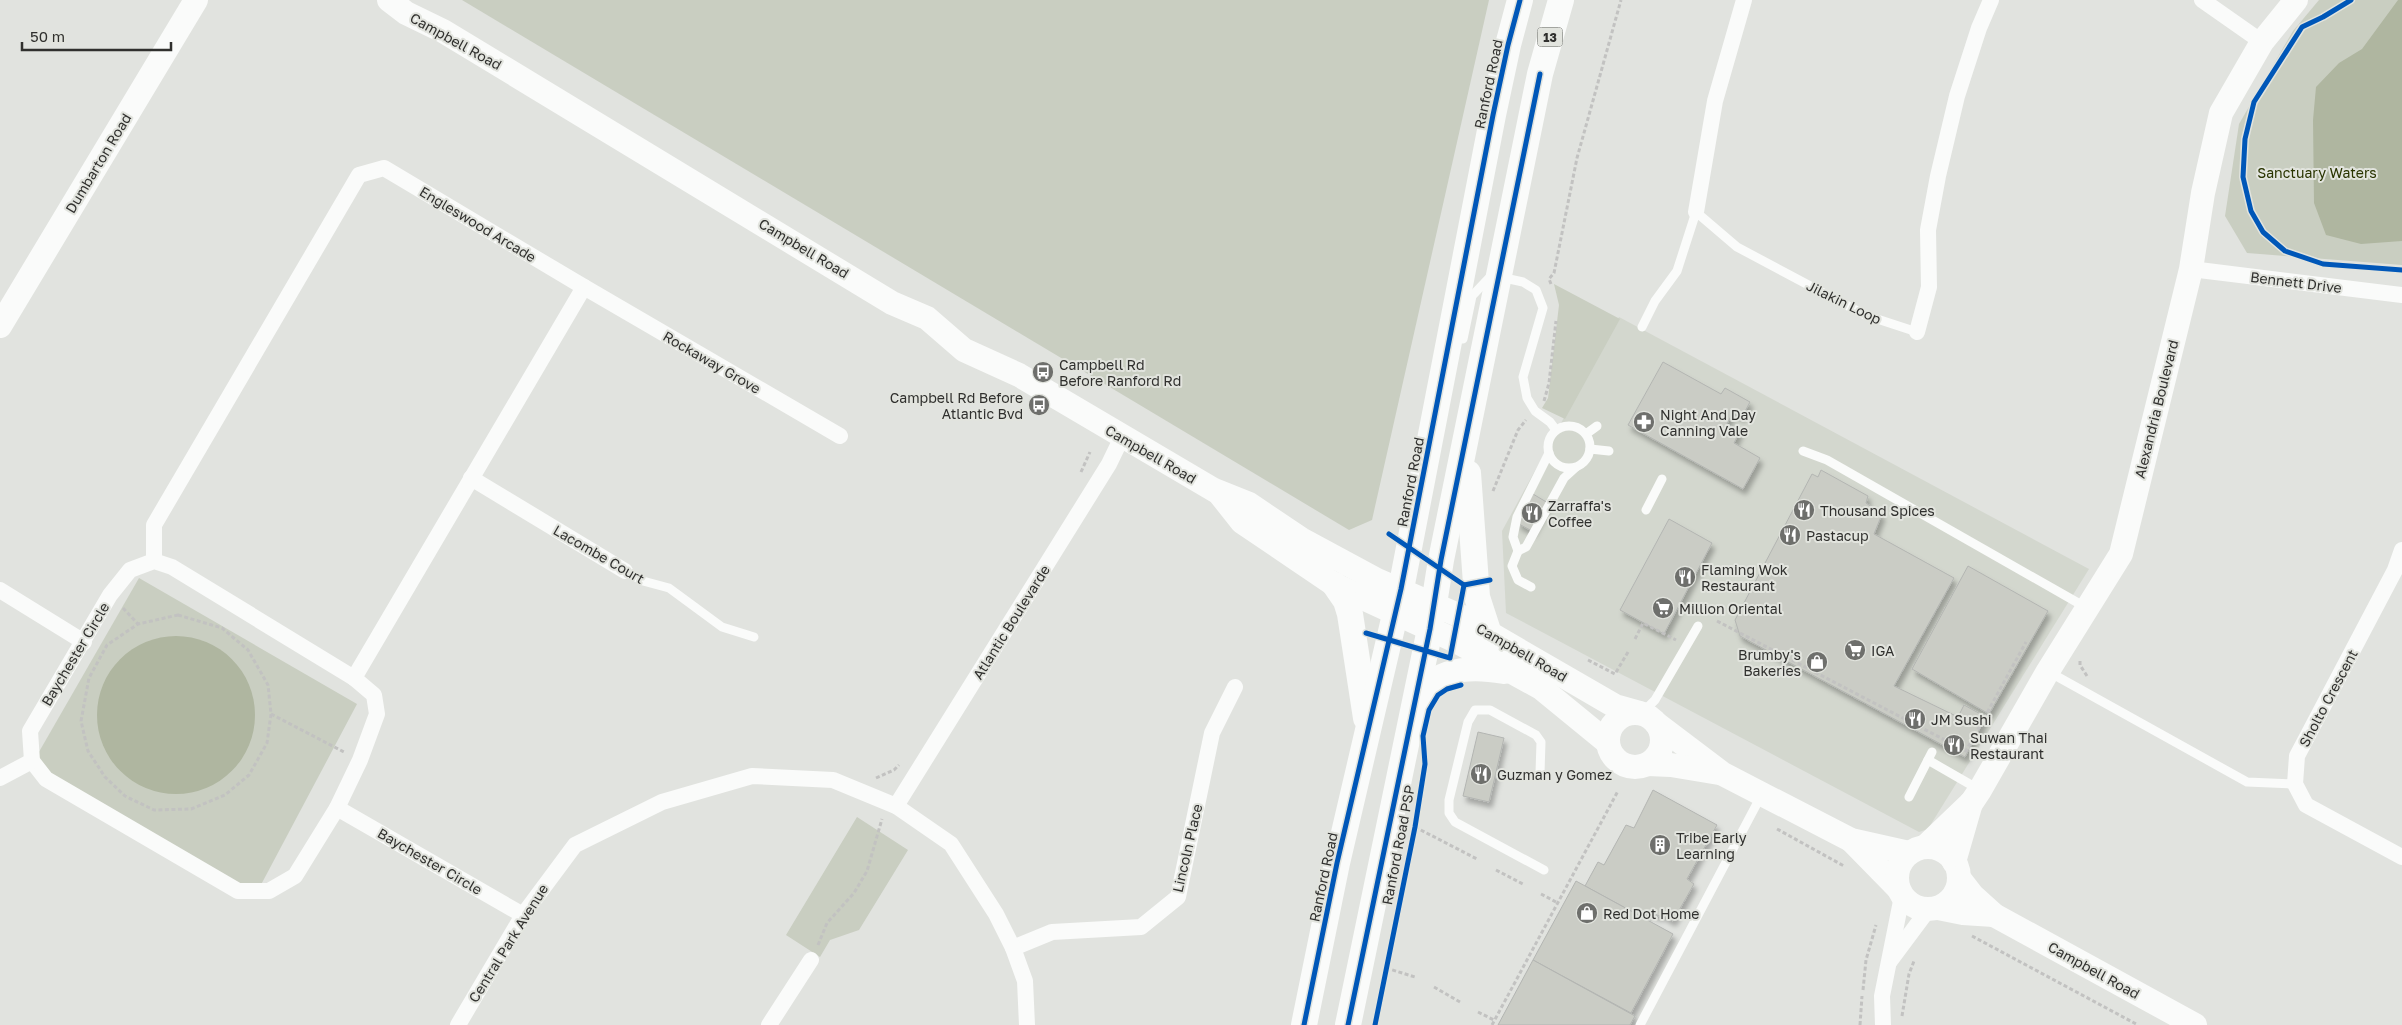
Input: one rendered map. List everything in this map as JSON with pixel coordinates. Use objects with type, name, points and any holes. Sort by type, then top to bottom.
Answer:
[{"type":"main road","name":"Ranford Road","points":[[1304,1025],[1337,863],[1398,601],[1498,88],[1520,0]]},
{"type":"main road","name":"13","points":[[1348,1025],[1430,629],[1440,560],[1466,443],[1540,74],[1561,0]]},
{"type":"main road","points":[[1466,443],[1477,597],[1489,634]]},
{"type":"main road","points":[[1335,584],[1346,602],[1350,614],[1368,736]]},
{"type":"street","name":"Dumbarton Road","points":[[0,326],[196,0]]},
{"type":"street","name":"Campbell Road","points":[[389,0],[406,13],[452,36],[892,303],[927,318],[964,350],[1019,375],[1219,493],[1249,504],[1301,539],[1377,580],[1430,629],[1541,688],[1608,742]]},
{"type":"street","points":[[1696,212],[1702,163],[1715,101],[1744,0]]},
{"type":"street","name":"Jilakin Loop","points":[[1917,332],[1929,287],[1928,230],[1938,176],[1957,96],[1979,28],[1991,0]]},
{"type":"street","points":[[2202,0],[2262,42]]},
{"type":"street","name":"Alexandria Boulevard","points":[[1956,870],[1976,796],[2048,671],[2120,554],[2191,269],[2203,193],[2221,113],[2262,42],[2296,0]]},
{"type":"street","name":"Engleswood Arcade","points":[[154,561],[154,525],[358,175],[384,168],[584,287]]},
{"type":"street","name":"Bennett Drive","points":[[2191,269],[2402,295]]},
{"type":"street","points":[[354,678],[584,287]]},
{"type":"street","name":"Rockaway Grove","points":[[584,287],[840,436]]},
{"type":"street","name":"Atlantic Boulevarde","points":[[893,804],[1109,464],[1122,437]]},
{"type":"street","name":"Lacombe Court","points":[[471,478],[625,571]]},
{"type":"street","name":"Campbell Road","points":[[1219,493],[1242,522],[1335,584],[1398,601],[1435,604],[1615,706],[1650,714],[1723,774],[1851,840],[1917,850],[1942,850],[1973,896],[1994,915],[2195,1025]]},
{"type":"street","name":"Sholto Crescent","points":[[2295,784],[2297,756],[2395,570],[2402,550]]},
{"type":"street","points":[[0,778],[32,761],[46,779],[238,891],[269,891],[295,876],[337,808],[360,760],[377,714],[374,695],[354,678],[172,567],[154,561]]},
{"type":"street","name":"Baychester Circle","points":[[32,761],[30,731],[110,595],[130,570],[154,561]]},
{"type":"street","points":[[0,590],[84,642]]},
{"type":"street","name":"Campbell Road","points":[[1411,720],[1428,686],[1436,679],[1461,671],[1471,670],[1514,673]]},
{"type":"street","name":"Lincoln Place","points":[[1012,948],[1052,932],[1141,927],[1178,897],[1212,732],[1235,687]]},
{"type":"street","points":[[1630,713],[1650,714],[1662,732],[1663,742],[1660,751],[1648,764],[1638,768],[1622,764],[1610,752],[1608,742],[1613,723],[1620,716],[1630,713]]},
{"type":"street","name":"Campbell Road","points":[[1648,764],[1671,765],[1723,774]]},
{"type":"street","name":"Central Park Avenue","points":[[458,1025],[523,915],[574,845],[662,802],[752,776],[833,780],[893,804],[951,844],[996,914],[1012,948],[1025,981],[1027,1025]]},
{"type":"street","points":[[2295,784],[2306,805],[2402,856]]},
{"type":"street","name":"Alexandria Boulevard","points":[[1917,850],[1976,796]]},
{"type":"street","name":"Baychester Circle","points":[[337,808],[523,915]]},
{"type":"street","name":"Campbell Road","points":[[1851,840],[1914,906],[1994,915]]},
{"type":"street","points":[[1883,1025],[1882,996],[1900,891],[1899,866],[1917,850]]},
{"type":"street","points":[[1888,965],[1933,908],[1954,894],[1956,870]]},
{"type":"street","points":[[770,1025],[811,960]]},
{"type":"lane","points":[[1642,327],[1655,301],[1677,270],[1696,212]]},
{"type":"lane","name":"Jilakin Loop","points":[[1696,212],[1737,247],[1865,315],[1917,332]]},
{"type":"lane","points":[[1445,363],[1462,341],[1472,296],[1488,279],[1500,277],[1523,282],[1536,290],[1543,308],[1524,377],[1527,398],[1535,411],[1550,422],[1556,430]]},
{"type":"lane","points":[[1518,551],[1526,547],[1564,478],[1586,461],[1590,449],[1586,434],[1575,427],[1568,426],[1556,430],[1549,440],[1549,453],[1516,517],[1513,537],[1518,551],[1512,566],[1518,580],[1531,587]]},
{"type":"lane","points":[[1586,434],[1597,426]]},
{"type":"lane","points":[[1590,449],[1608,451]]},
{"type":"lane","points":[[1803,451],[1827,460],[2088,608]]},
{"type":"lane","points":[[1549,453],[1556,464],[1562,468],[1575,468]]},
{"type":"lane","points":[[1646,510],[1662,479]]},
{"type":"lane","name":"Lacombe Court","points":[[625,571],[643,581],[669,588],[722,627],[754,637]]},
{"type":"lane","points":[[1650,714],[1698,626]]},
{"type":"lane","points":[[1664,664],[1673,670]]},
{"type":"lane","points":[[2048,671],[2247,782],[2295,784]]},
{"type":"lane","points":[[1540,774],[1541,742],[1536,735],[1490,710],[1475,710],[1468,722],[1450,800],[1449,813],[1456,822],[1544,870]]},
{"type":"lane","points":[[1909,797],[1930,756],[1976,796]]},
{"type":"lane","points":[[1640,1025],[1762,794]]},
{"type":"path","points":[[178,615],[222,628],[248,650],[268,684],[271,714],[267,743],[249,775],[225,795],[191,809],[154,810],[125,796],[105,777],[88,752],[81,721],[89,678],[107,645],[138,624],[178,615]]},
{"type":"path","points":[[1717,621],[1966,751],[2026,642]]},
{"type":"path","points":[[1635,639],[1643,623],[1681,642]]},
{"type":"path","points":[[1588,660],[1616,674],[1628,652]]},
{"type":"path","points":[[271,714],[360,760]]},
{"type":"path","points":[[1492,1025],[1618,791]]},
{"type":"path","points":[[811,960],[827,923],[854,893],[866,871],[878,826],[893,804]]},
{"type":"path","points":[[1771,825],[1845,866]]},
{"type":"path","points":[[1415,827],[1477,859]]},
{"type":"path","points":[[1496,870],[1523,884]]},
{"type":"path","points":[[1541,894],[1558,903]]},
{"type":"path","points":[[1965,932],[2138,1025]]},
{"type":"path","points":[[1384,976],[1388,958]]},
{"type":"path","points":[[1386,968],[1415,977]]},
{"type":"path","points":[[1434,987],[1460,1002]]},
{"type":"path","points":[[1478,1012],[1494,1020]]},
{"type":"shaded area","points":[[2398,0],[2402,0],[2402,241],[2361,244],[2326,235],[2314,203],[2313,120],[2316,87],[2339,63],[2362,49]]},
{"type":"shaded area","points":[[1619,317],[2089,569],[1928,829],[1919,832],[1506,613],[1502,531]]},
{"type":"shaded area","points":[[184,636],[199,639],[213,645],[232,659],[242,671],[252,692],[255,715],[252,738],[242,759],[232,771],[220,781],[199,791],[184,794],[168,794],[153,791],[132,781],[110,759],[98,730],[97,707],[100,692],[110,671],[132,649],[161,637]]},
{"type":"green space","points":[[462,0],[1489,0],[1372,520],[1349,530]]},
{"type":"green space","name":"Sanctuary Waters","points":[[2319,0],[2402,0],[2402,265],[2247,253],[2225,216],[2239,124],[2293,31]]},
{"type":"green space","points":[[1554,284],[1620,319],[1565,419],[1542,408],[1548,398],[1559,305]]},
{"type":"green space","points":[[139,578],[357,704],[255,896],[32,764]]},
{"type":"green space","points":[[857,817],[908,850],[859,930],[830,940],[820,957],[786,935]]},
{"type":"building","points":[[1663,362],[1721,394],[1725,388],[1750,402],[1742,417],[1733,412],[1727,424],[1740,431],[1734,443],[1760,458],[1743,489],[1628,425]]},
{"type":"building","points":[[1821,470],[1868,496],[1866,503],[1882,514],[1874,534],[1954,578],[1894,686],[1958,717],[1964,705],[1986,717],[1965,757],[1740,636],[1735,620],[1812,474],[1818,477]]},
{"type":"building","name":"Zarraffa's Coffee","points":[[1533,494],[1548,503],[1532,531],[1517,523]]},
{"type":"building","points":[[1669,519],[1712,543],[1664,634],[1620,610]]},
{"type":"building","points":[[1968,566],[2048,611],[1989,714],[1912,669]]},
{"type":"building","points":[[1478,732],[1504,738],[1489,802],[1463,796]]},
{"type":"building","name":"Tribe Early Learning","points":[[1653,790],[1717,825],[1687,879],[1694,884],[1673,921],[1661,914],[1659,916],[1648,911],[1644,918],[1585,886],[1598,862],[1604,865],[1626,825],[1634,828]]},
{"type":"building","points":[[1576,881],[1673,934],[1631,1013],[1533,960]]},
{"type":"building","points":[[1533,960],[1635,1016],[1630,1025],[1498,1025]]},
{"type":"cycle path","points":[[1304,1025],[1337,863],[1401,589],[1493,115],[1520,0]]},
{"type":"cycle path","points":[[2351,0],[2302,27],[2254,102],[2245,139],[2243,177],[2251,211],[2263,232],[2285,251],[2323,264],[2402,270]]},
{"type":"cycle path","name":"Ranford Road PSP","points":[[1348,1025],[1430,629],[1441,560],[1540,74]]},
{"type":"cycle path","points":[[1389,534],[1464,585],[1490,580]]},
{"type":"cycle path","points":[[1366,633],[1450,658],[1464,585]]},
{"type":"cycle path","name":"Ranford Road PSP","points":[[1375,1025],[1415,827],[1425,764],[1423,736],[1429,710],[1438,695],[1447,689],[1461,685]]},
{"type":"place","name":"Campbell Rd Before Ranford Rd","points":[[1043,372]]},
{"type":"place","name":"Campbell Rd Before Atlantic Bvd","points":[[1039,405]]},
{"type":"place","name":"Night And Day Canning Vale","points":[[1644,422]]},
{"type":"place","name":"Thousand Spices","points":[[1804,510]]},
{"type":"place","name":"Zarraffa's Coffee","points":[[1532,513]]},
{"type":"place","name":"Pastacup","points":[[1790,535]]},
{"type":"place","name":"Flaming Wok Restaurant","points":[[1685,577]]},
{"type":"place","name":"Million Oriental","points":[[1663,608]]},
{"type":"place","name":"IGA","points":[[1855,650]]},
{"type":"place","name":"Brumby's Bakeries","points":[[1817,662]]},
{"type":"place","name":"JM Sushi","points":[[1915,719]]},
{"type":"place","name":"Suwan Thai Restaurant","points":[[1954,745]]},
{"type":"place","name":"Guzman y Gomez","points":[[1481,774]]},
{"type":"place","name":"Tribe Early Learning","points":[[1660,845]]},
{"type":"place","name":"Red Dot Home","points":[[1587,913]]}]
